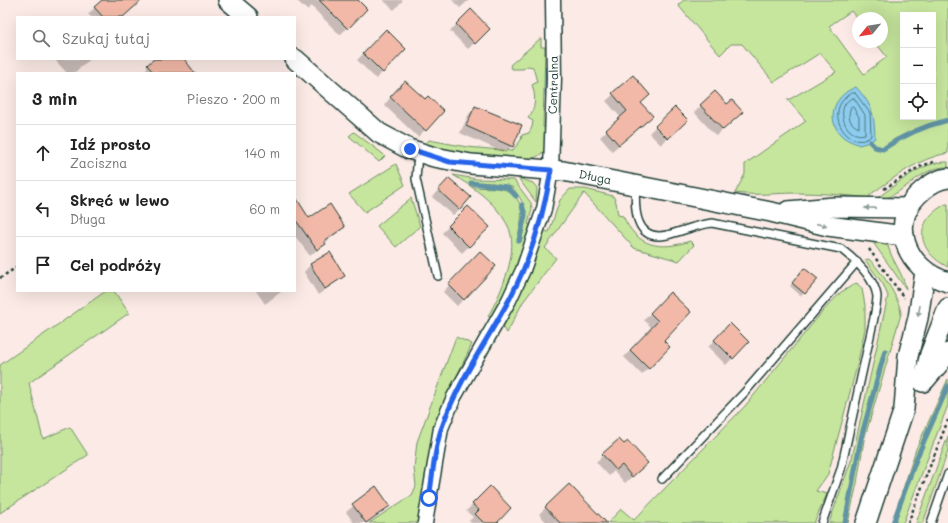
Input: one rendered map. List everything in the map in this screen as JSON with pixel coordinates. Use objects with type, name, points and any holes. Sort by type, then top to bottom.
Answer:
[{"type":"street","points":[[228,0],[247,16]]},
{"type":"street","name":"Centralna","points":[[425,523],[441,428],[454,397],[509,300],[523,270],[544,210],[551,170],[554,78],[554,0]]},
{"type":"street","name":"Długa","points":[[296,60],[379,133],[418,152],[450,162],[551,170],[771,212],[828,226],[904,236]]},
{"type":"street","points":[[948,178],[930,184],[918,194],[909,208],[904,222],[904,236],[908,250],[915,262],[925,272],[936,279],[948,282]]},
{"type":"street","name":"Długa","points":[[771,212],[834,207],[909,208]]},
{"type":"street","points":[[866,523],[904,409],[908,356],[918,318],[925,272]]},
{"type":"street","points":[[923,382],[930,354],[948,308]]},
{"type":"street","points":[[904,409],[923,382],[948,353]]},
{"type":"lane","points":[[418,152],[416,179],[438,276]]},
{"type":"lane","points":[[636,186],[634,204],[639,225],[647,232],[657,236],[667,235],[696,225],[712,223],[841,249],[857,262],[869,278],[877,296],[874,318],[840,469],[822,523]]},
{"type":"lane","points":[[662,479],[745,392],[857,262]]},
{"type":"lane","points":[[931,523],[948,474]]},
{"type":"path","points":[[879,192],[919,167],[941,160]]},
{"type":"path","points":[[868,244],[902,297],[908,300]]},
{"type":"path","points":[[0,278],[16,268]]},
{"type":"path","points":[[908,523],[948,420]]},
{"type":"green space","points":[[684,0],[948,0],[948,153],[927,159],[908,169],[871,194],[869,198],[815,193],[735,193],[745,174],[745,164],[806,121],[787,99],[790,99],[836,72],[820,53],[774,82],[742,44],[731,44],[720,55],[678,5]]},
{"type":"green space","points":[[541,38],[541,47],[545,47],[543,127],[549,128],[546,145],[541,154],[532,158],[519,160],[502,160],[424,145],[429,140],[467,147],[512,151],[521,140],[522,135],[529,133],[532,127],[533,121],[528,118],[534,107],[532,85],[537,82],[533,67],[528,66],[523,69],[512,69],[510,65]]},
{"type":"green space","points":[[354,132],[385,156],[379,162],[349,136]]},
{"type":"green space","points":[[948,162],[948,167],[928,171],[903,189],[885,199],[875,201],[910,174],[919,169],[928,165]]},
{"type":"green space","points":[[396,164],[405,185],[365,212],[349,194]]},
{"type":"green space","points":[[453,175],[476,179],[514,180],[531,203],[532,209],[528,224],[532,226],[518,270],[492,318],[488,316],[503,284],[511,258],[511,234],[502,216],[490,202],[476,190]],"holes":[[[472,182],[494,183],[512,187],[518,194],[524,207],[525,225],[521,242],[517,240],[521,219],[520,205],[513,194],[502,189],[474,187],[470,185]]]},
{"type":"green space","points":[[518,178],[533,183],[537,188],[536,202]]},
{"type":"green space","points":[[570,189],[585,189],[613,196],[616,202],[618,215],[623,216],[635,234],[650,244],[669,246],[690,241],[694,245],[679,261],[634,248],[584,193],[545,248],[556,258],[523,302],[507,333],[501,326],[534,259],[544,231],[549,232],[560,200]]},
{"type":"green space","points":[[411,198],[420,226],[396,247],[377,226]]},
{"type":"green space","points":[[948,204],[948,267],[937,260],[930,253],[925,245],[923,236],[924,227],[928,219],[935,211]]},
{"type":"green space","points":[[872,241],[888,246],[905,283],[906,289]]},
{"type":"green space","points":[[869,259],[884,277],[893,292],[900,307],[901,314],[864,440],[857,483],[848,523],[829,523],[852,458],[888,296],[883,284],[865,260]]},
{"type":"green space","points":[[857,283],[862,289],[865,305],[865,329],[857,366],[828,474],[816,491],[827,494],[814,523],[608,523],[621,509],[634,520],[745,406],[822,312],[841,292]]},
{"type":"green space","points":[[105,292],[115,292],[129,313],[29,383],[43,439],[70,427],[88,455],[0,513],[0,365]]},
{"type":"green space","points":[[456,337],[472,344],[438,416],[417,523],[369,523],[412,495],[416,486],[414,468],[417,442]]},
{"type":"green space","points":[[948,379],[948,405],[903,523],[892,523],[916,449]]},
{"type":"green space","points":[[948,436],[948,451],[923,523],[916,523]]},
{"type":"water","points":[[856,87],[866,99],[872,110],[875,129],[875,138],[870,142],[859,145],[842,136],[833,120],[833,113],[838,100],[849,90]]},
{"type":"building","points":[[102,0],[142,0],[124,16],[102,16],[94,7]]},
{"type":"building","points":[[319,0],[358,0],[367,9],[348,29]]},
{"type":"building","points":[[471,9],[490,29],[475,44],[456,24]]},
{"type":"building","points":[[386,29],[406,49],[383,73],[363,53]]},
{"type":"building","points":[[153,60],[185,60],[194,72],[153,72],[147,65]]},
{"type":"building","points":[[633,75],[650,95],[641,103],[653,116],[619,145],[606,130],[627,111],[612,93]]},
{"type":"building","points":[[405,81],[425,99],[428,96],[444,111],[426,131],[390,97]]},
{"type":"building","points":[[715,91],[727,104],[732,100],[743,112],[723,130],[700,105]]},
{"type":"building","points":[[475,106],[522,125],[513,147],[466,126]]},
{"type":"building","points":[[675,107],[688,120],[668,139],[655,126]]},
{"type":"building","points":[[449,178],[471,197],[460,210],[438,190]]},
{"type":"building","points":[[296,198],[309,218],[330,204],[345,227],[324,241],[326,244],[317,250],[296,220]]},
{"type":"building","points":[[468,206],[490,227],[469,247],[448,226]]},
{"type":"building","points":[[480,251],[496,266],[464,300],[448,284]]},
{"type":"building","points":[[330,252],[345,276],[325,289],[310,264]]},
{"type":"building","points":[[804,268],[818,279],[805,294],[792,283]]},
{"type":"building","points":[[670,292],[691,312],[664,341],[670,347],[649,369],[630,350],[658,321],[650,313]]},
{"type":"building","points":[[730,323],[749,342],[733,359],[714,340]]},
{"type":"building","points":[[619,439],[624,444],[628,441],[648,463],[632,477],[622,465],[616,470],[602,454]]},
{"type":"building","points":[[569,484],[607,523],[560,523],[545,507]]},
{"type":"building","points":[[376,486],[390,506],[366,523],[352,504]]},
{"type":"building","points":[[490,486],[511,508],[497,523],[484,523],[475,514],[479,510],[472,504]]},
{"type":"waterway","points":[[547,68],[547,94]]},
{"type":"waterway","points":[[870,142],[875,147],[883,149],[898,139],[931,125],[948,120]]},
{"type":"waterway","points":[[471,183],[507,187],[516,196]]},
{"type":"waterway","points":[[519,241],[525,215],[522,205]]},
{"type":"waterway","points":[[845,523],[861,438],[885,351]]},
{"type":"waterway","points":[[893,523],[917,457],[948,386]]},
{"type":"route","points":[[410,149],[450,162],[551,170],[544,210],[523,270],[509,300],[475,357],[454,397],[441,428],[429,498]]}]
